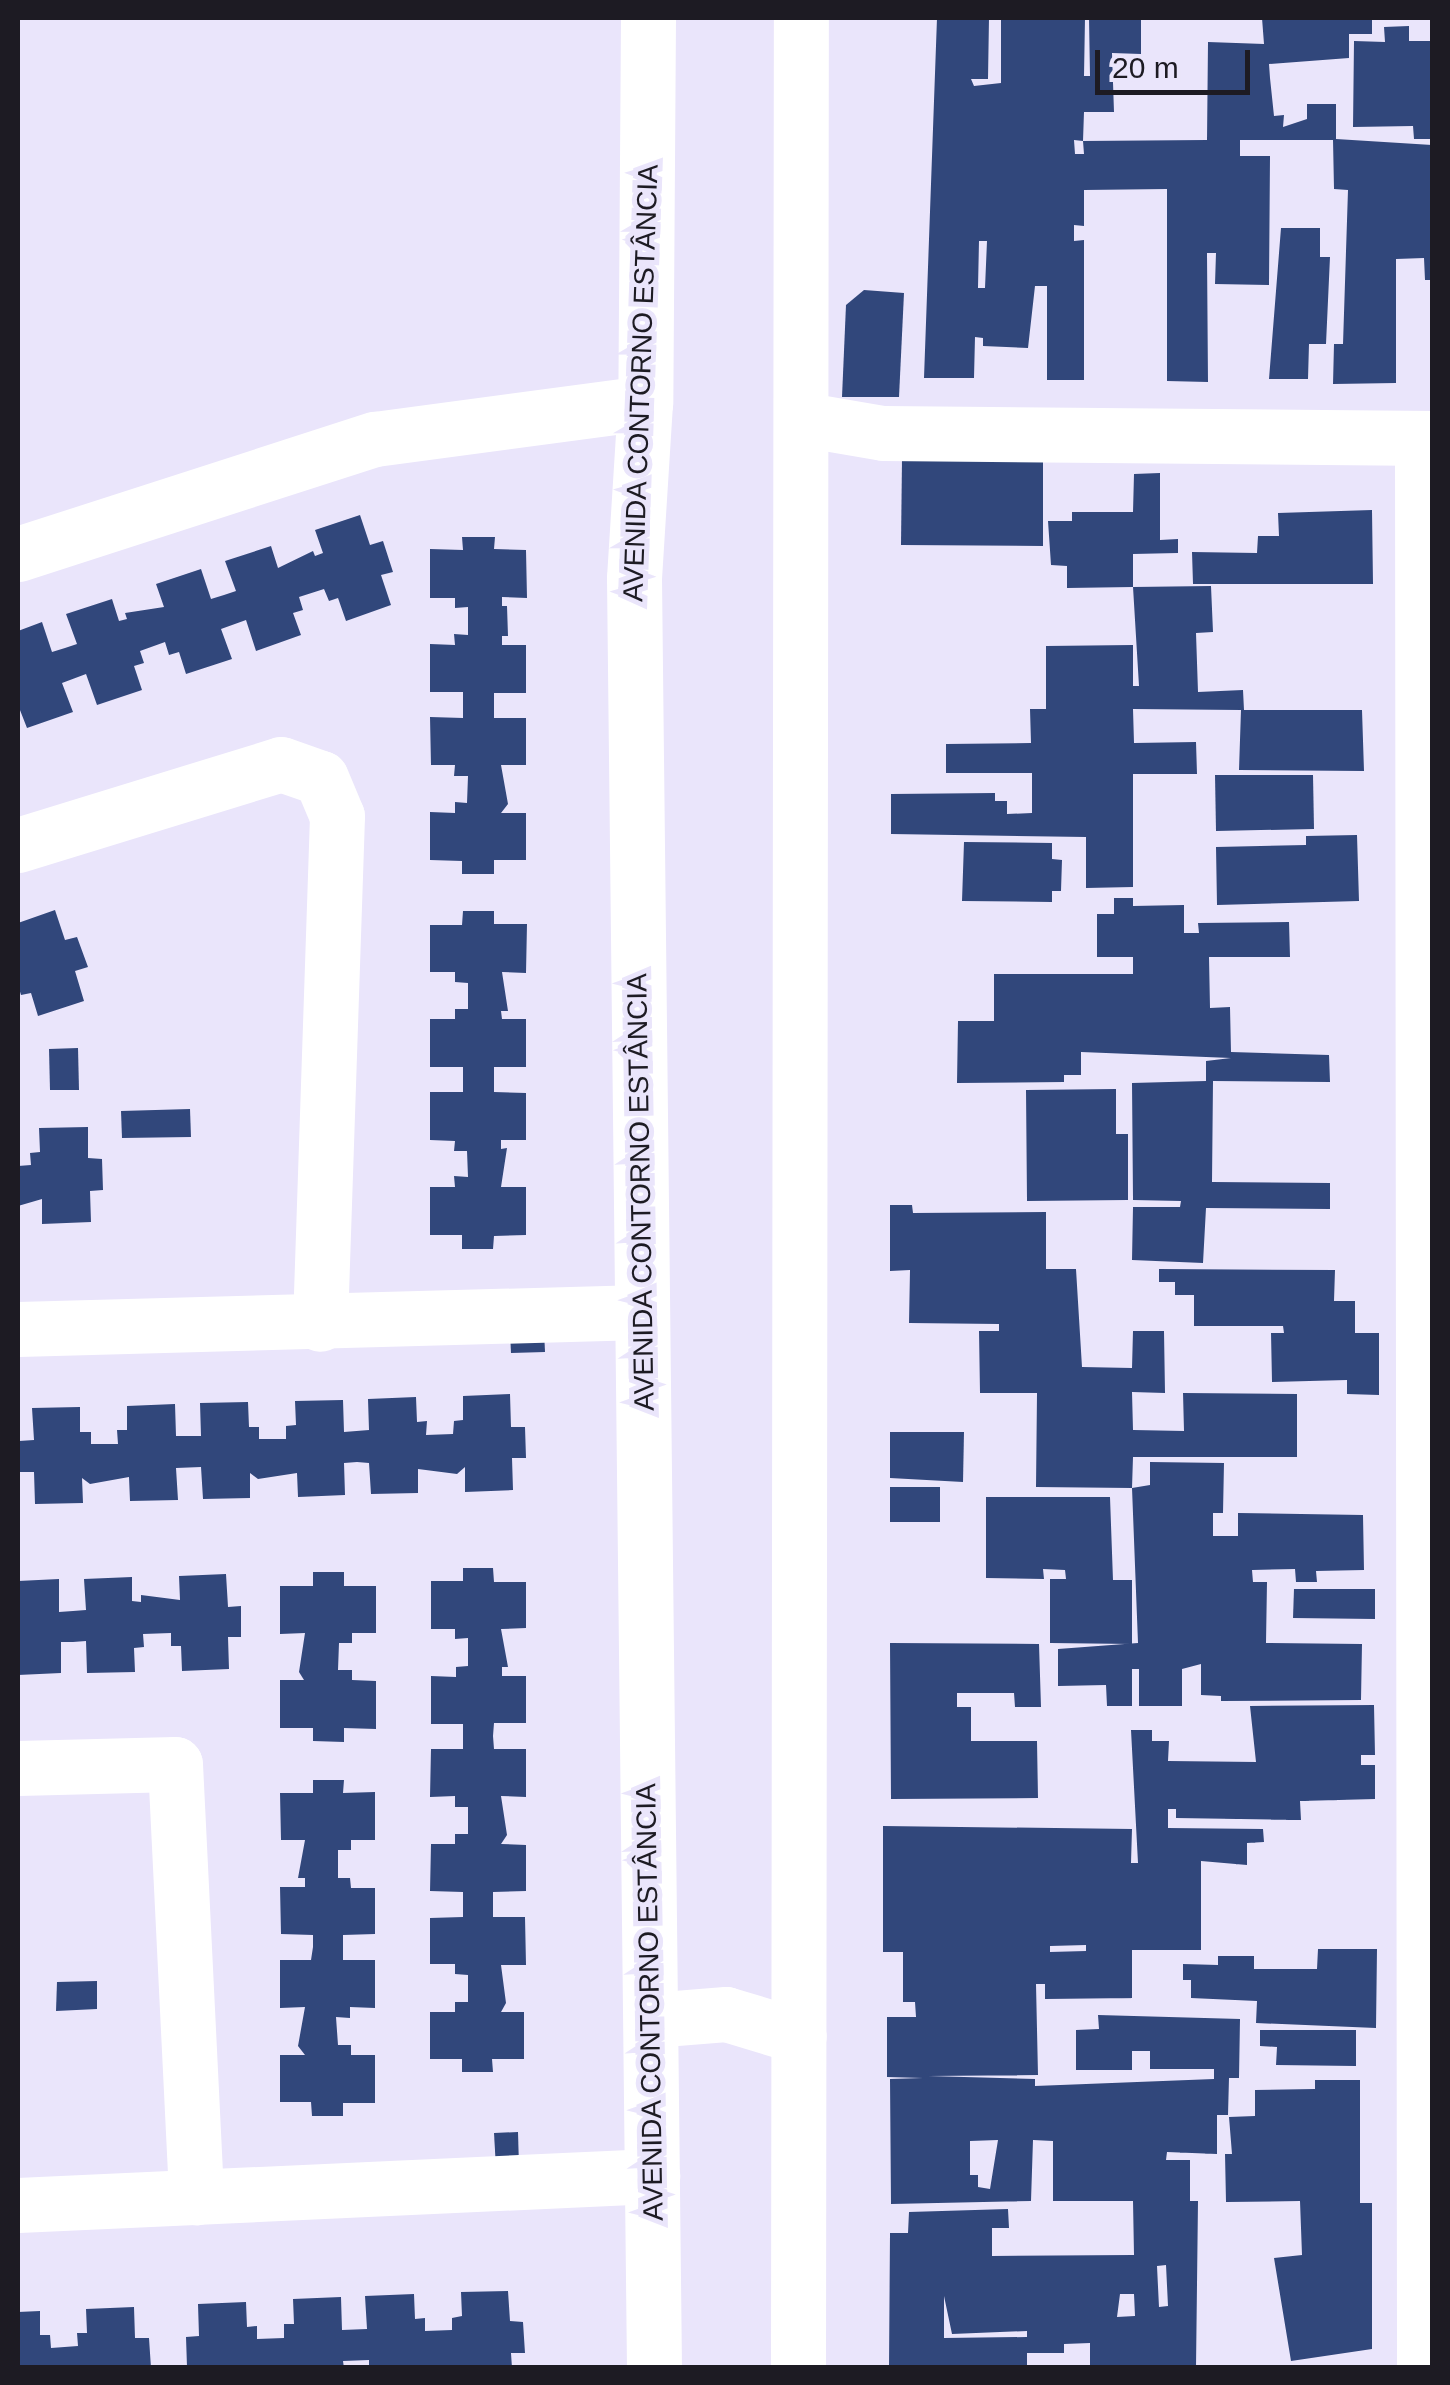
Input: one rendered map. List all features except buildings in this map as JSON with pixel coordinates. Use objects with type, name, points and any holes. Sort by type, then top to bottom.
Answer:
[{"type":"street","name":"AVENIDA CONTORNO ESTÂNCIA","points":[[648,18],[645,403],[634,578],[654,2368]]},
{"type":"street","points":[[798,2368],[801,18]]},
{"type":"street","points":[[18,554],[375,439],[645,403]]},
{"type":"street","points":[[801,418],[883,433],[1427,438],[1424,2368]]},
{"type":"street","points":[[18,845],[281,764],[321,778],[337,816],[320,1324]]},
{"type":"street","points":[[18,1329],[320,1324],[642,1312]]},
{"type":"street","points":[[18,1768],[175,1764],[196,2197]]},
{"type":"street","points":[[651,2020],[726,2014],[799,2036]]},
{"type":"street","points":[[18,2205],[652,2176]]}]
